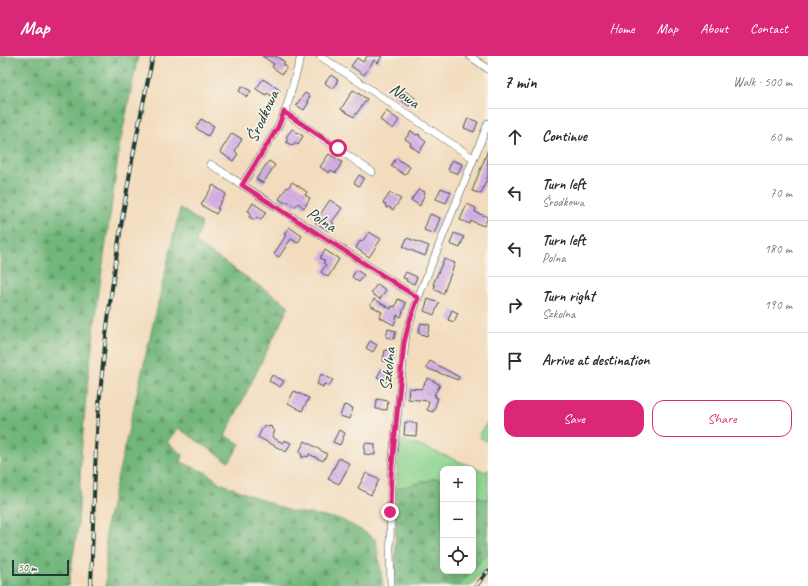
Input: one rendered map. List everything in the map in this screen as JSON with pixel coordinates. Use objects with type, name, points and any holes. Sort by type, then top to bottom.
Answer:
[{"type":"street","name":"Środkowa","points":[[242,185],[278,127],[301,56]]},
{"type":"street","name":"Nowa","points":[[320,56],[473,158]]},
{"type":"street","points":[[470,56],[488,69]]},
{"type":"street","points":[[284,112],[372,172]]},
{"type":"street","name":"Szkolna","points":[[391,586],[391,475],[406,334],[418,298],[488,123]]},
{"type":"street","name":"Polna","points":[[210,164],[418,298]]},
{"type":"green space","points":[[0,56],[138,56],[120,144],[100,285],[87,385],[81,457],[78,526],[68,586],[0,586]]},
{"type":"green space","points":[[180,208],[202,223],[196,243],[289,306],[225,436],[240,444],[229,462],[178,428],[167,442],[183,455],[181,462],[207,473],[220,483],[290,511],[340,519],[363,531],[376,540],[383,586],[106,586],[106,527]]},
{"type":"green space","points":[[488,422],[488,442],[479,437],[480,432]]},
{"type":"green space","points":[[400,440],[426,448],[471,466],[440,466],[440,480],[437,478],[396,489]]},
{"type":"green space","points":[[476,468],[486,472],[488,469],[488,499],[476,496]]},
{"type":"green space","points":[[437,478],[440,480],[440,574],[468,574],[458,586],[395,586],[396,489]]},
{"type":"green space","points":[[476,496],[488,499],[488,552],[476,566]]},
{"type":"green space","points":[[488,552],[488,565],[470,586],[458,586],[468,574],[476,574],[476,566]]},
{"type":"building","points":[[262,56],[275,56],[285,62],[283,64],[287,67],[282,74],[272,67],[274,64]]},
{"type":"building","points":[[367,56],[382,56],[378,63],[374,60],[364,75],[351,66],[357,58],[363,62]]},
{"type":"building","points":[[331,75],[338,80],[333,89],[325,83]]},
{"type":"building","points":[[263,79],[280,90],[275,98],[256,89]]},
{"type":"building","points":[[242,86],[251,91],[247,97],[239,91]]},
{"type":"building","points":[[399,87],[415,98],[409,106],[394,95]]},
{"type":"building","points":[[353,90],[367,99],[354,117],[341,109]]},
{"type":"building","points":[[305,93],[310,96],[307,101],[309,102],[304,110],[296,105]]},
{"type":"building","points":[[386,111],[399,120],[393,129],[380,120]]},
{"type":"building","points":[[468,118],[478,122],[474,132],[464,128]]},
{"type":"building","points":[[201,119],[214,126],[208,136],[196,128]]},
{"type":"building","points":[[292,129],[303,136],[298,145],[295,143],[293,146],[286,142],[288,139],[286,137]]},
{"type":"building","points":[[411,131],[416,135],[419,134],[420,137],[426,142],[419,152],[405,139]]},
{"type":"building","points":[[232,133],[242,139],[235,151],[238,154],[233,161],[220,152]]},
{"type":"building","points":[[488,150],[488,176],[481,194],[472,191]]},
{"type":"building","points":[[329,154],[342,162],[336,173],[331,170],[329,173],[320,167]]},
{"type":"building","points":[[396,158],[410,167],[405,175],[391,166]]},
{"type":"building","points":[[452,160],[462,164],[458,174],[448,170]]},
{"type":"building","points":[[269,161],[275,165],[263,183],[256,179]]},
{"type":"building","points":[[359,175],[364,178],[359,186],[354,183]]},
{"type":"building","points":[[292,182],[307,192],[305,195],[310,198],[304,208],[298,203],[295,207],[287,201],[285,203],[279,199]]},
{"type":"building","points":[[213,185],[226,194],[217,208],[219,209],[216,214],[201,205]]},
{"type":"building","points":[[441,188],[451,192],[446,203],[436,199]]},
{"type":"building","points":[[419,189],[425,192],[420,206],[411,200]]},
{"type":"building","points":[[390,193],[401,199],[393,210],[389,207],[386,208],[386,205],[383,203]]},
{"type":"building","points":[[330,200],[342,208],[332,222],[334,224],[329,231],[315,222]]},
{"type":"building","points":[[253,203],[266,212],[261,220],[257,217],[255,220],[249,217],[251,213],[248,211]]},
{"type":"building","points":[[467,204],[476,208],[475,212],[488,217],[484,226],[471,221],[470,224],[460,220]]},
{"type":"building","points":[[430,214],[440,218],[434,234],[424,230]]},
{"type":"building","points":[[289,227],[302,236],[298,243],[291,239],[279,257],[274,254],[286,235],[284,234]]},
{"type":"building","points":[[369,232],[381,239],[369,257],[356,248],[360,241],[362,242]]},
{"type":"building","points":[[454,233],[464,237],[460,248],[450,244]]},
{"type":"building","points":[[407,238],[429,246],[425,256],[403,247]]},
{"type":"building","points":[[325,250],[339,259],[328,277],[321,272],[326,265],[323,263],[325,261],[320,258]]},
{"type":"building","points":[[444,259],[455,263],[443,294],[434,289],[435,285],[433,284]]},
{"type":"building","points":[[356,270],[364,275],[359,282],[352,277]]},
{"type":"building","points":[[406,272],[417,277],[414,284],[403,278]]},
{"type":"building","points":[[377,284],[386,290],[380,299],[371,293]]},
{"type":"building","points":[[374,299],[391,309],[392,306],[395,307],[398,299],[406,303],[401,317],[397,315],[394,325],[379,317],[382,312],[370,305]]},
{"type":"building","points":[[428,299],[439,303],[434,315],[424,311]]},
{"type":"building","points":[[452,310],[458,313],[454,322],[448,320]]},
{"type":"building","points":[[421,323],[430,325],[427,336],[418,333]]},
{"type":"building","points":[[388,329],[396,331],[394,339],[386,337]]},
{"type":"building","points":[[370,341],[377,345],[373,352],[366,348]]},
{"type":"building","points":[[385,350],[395,351],[393,363],[383,361]]},
{"type":"building","points":[[430,361],[459,377],[458,380],[426,368]]},
{"type":"building","points":[[382,369],[390,373],[386,382],[377,377]]},
{"type":"building","points":[[321,374],[333,380],[329,386],[324,384],[323,387],[317,384]]},
{"type":"building","points":[[272,375],[284,381],[280,387],[269,381]]},
{"type":"building","points":[[428,378],[440,385],[434,395],[438,398],[433,412],[427,410],[429,401],[408,399],[409,388],[421,389]]},
{"type":"building","points":[[294,391],[309,398],[302,411],[288,403]]},
{"type":"building","points":[[377,399],[388,401],[387,410],[376,409]]},
{"type":"building","points":[[344,405],[353,408],[350,419],[340,416]]},
{"type":"building","points":[[405,422],[417,423],[416,436],[404,435]]},
{"type":"building","points":[[264,425],[268,427],[271,426],[275,431],[272,437],[283,443],[284,440],[291,443],[286,452],[258,437]]},
{"type":"building","points":[[339,430],[345,433],[340,445],[333,442]]},
{"type":"building","points":[[305,441],[327,454],[323,461],[309,454],[308,457],[305,456],[302,458],[301,453],[299,452]]},
{"type":"building","points":[[365,443],[375,444],[375,455],[364,454]]},
{"type":"building","points":[[339,458],[350,464],[339,484],[328,479]]},
{"type":"building","points":[[366,473],[379,480],[371,495],[358,488]]},
{"type":"railway","points":[[91,586],[98,417],[107,326],[127,191],[153,56]]},
{"type":"railway","points":[[476,586],[488,571]]},
{"type":"route","points":[[338,148],[284,112],[278,127],[242,185],[418,298],[404,343],[391,475],[390,512]]}]
